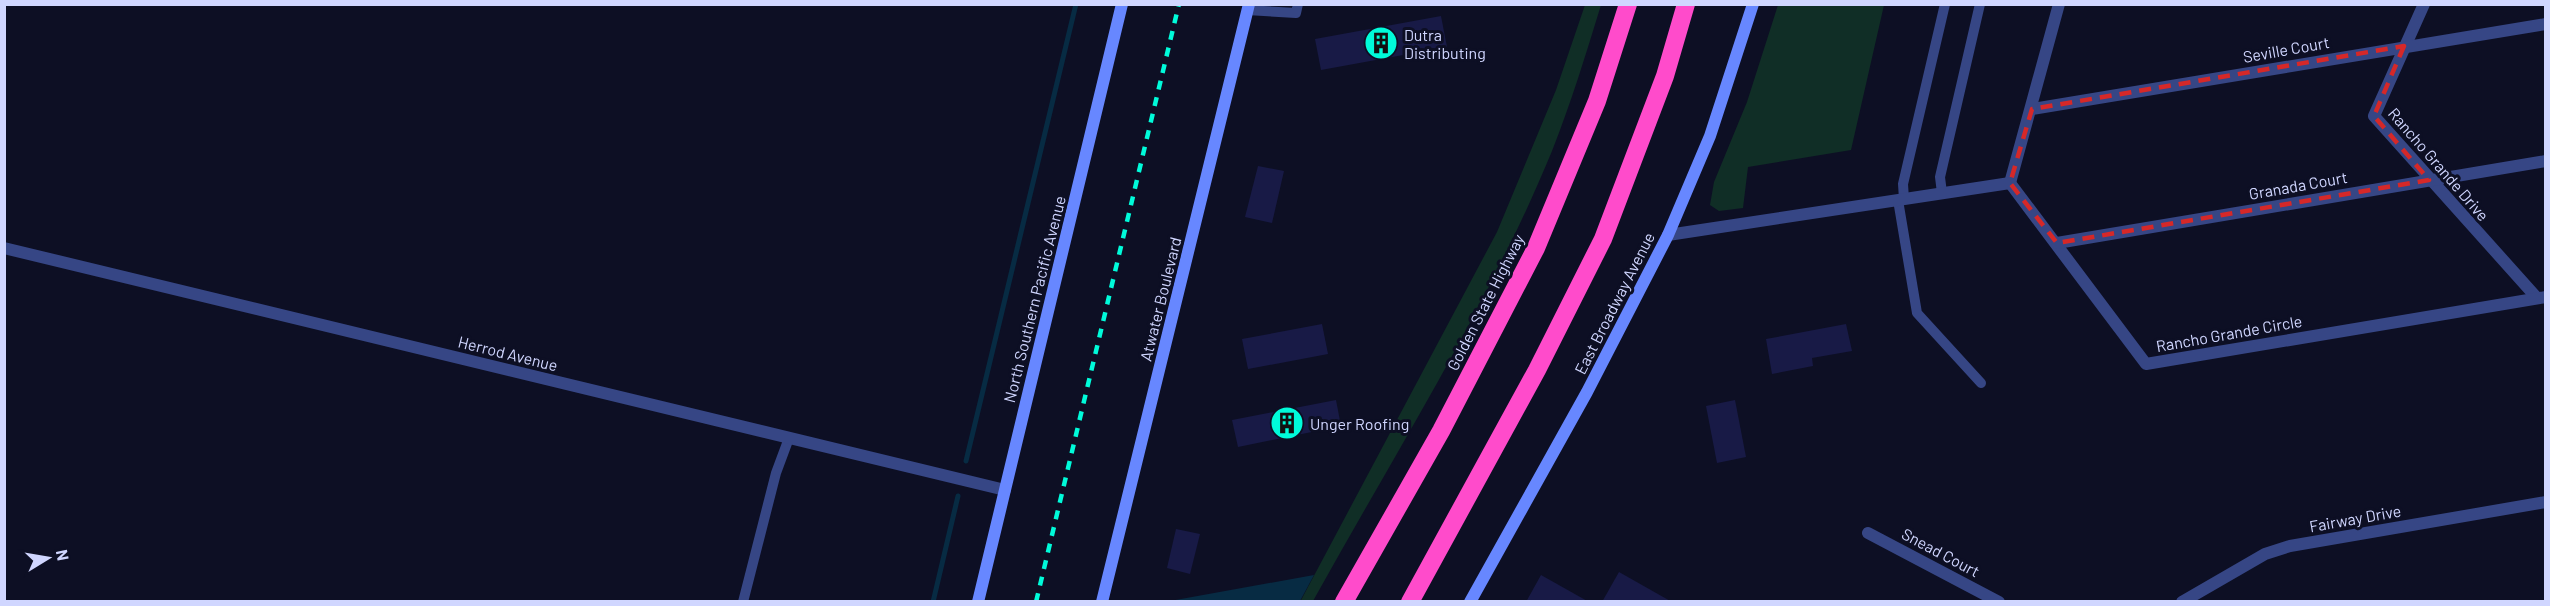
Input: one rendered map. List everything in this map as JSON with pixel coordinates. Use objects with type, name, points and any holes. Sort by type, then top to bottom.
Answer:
[{"type":"highway","name":"Golden State Highway","points":[[1344,602],[1441,431],[1536,248],[1597,101],[1628,4]]},
{"type":"highway","points":[[1410,602],[1538,370],[1603,239],[1665,76],[1686,4]]},
{"type":"main road","name":"North Southern Pacific Avenue","points":[[978,602],[1122,4]]},
{"type":"main road","name":"East Broadway Avenue","points":[[1470,602],[1587,392],[1668,235],[1710,136],[1753,4]]},
{"type":"main road","name":"Atwater Boulevard","points":[[1102,602],[1248,7]]},
{"type":"street","points":[[1668,235],[2010,183],[2059,4]]},
{"type":"street","name":"Rancho Grande Drive","points":[[2424,4],[2374,116],[2429,180],[2541,297]]},
{"type":"street","name":"Seville Court","points":[[2032,109],[2546,24]]},
{"type":"street","name":"Granada Court","points":[[2057,243],[2546,161]]},
{"type":"street","name":"Rancho Grande Circle","points":[[2010,183],[2146,364],[2541,297]]},
{"type":"street","name":"Herrod Avenue","points":[[4,248],[1005,489]]},
{"type":"street","name":"Fairway Drive","points":[[2182,602],[2257,557],[2290,546],[2546,502]]},
{"type":"street","name":"Snead Court","points":[[1868,532],[1999,602]]},
{"type":"lane","points":[[1248,7],[1296,13],[1298,4]]},
{"type":"lane","points":[[1945,4],[1901,199],[1917,313],[1981,383]]},
{"type":"lane","points":[[1942,193],[1940,177],[1980,4]]},
{"type":"lane","points":[[742,602],[776,473],[789,438]]},
{"type":"highlighted area","points":[[2404,46],[2374,116],[2429,180],[2057,243],[2010,183],[2032,109]]},
{"type":"green space","points":[[1585,5],[1601,5],[1566,115],[1499,267],[1439,380],[1313,601],[1300,602],[1497,232],[1556,90]]},
{"type":"green space","points":[[1778,5],[1884,5],[1851,150],[1748,167],[1743,208],[1719,211],[1710,205],[1714,182],[1747,102]]},
{"type":"water","points":[[1314,575],[1300,601],[1170,601]]},
{"type":"building","name":"Dutra Distributing","points":[[1441,16],[1447,47],[1321,70],[1315,39]]},
{"type":"building","points":[[1258,166],[1284,171],[1272,223],[1245,217]]},
{"type":"building","points":[[1322,324],[1328,354],[1248,369],[1242,339]]},
{"type":"building","points":[[1846,324],[1852,351],[1812,358],[1813,366],[1772,374],[1766,339]]},
{"type":"building","name":"Unger Roofing","points":[[1336,400],[1341,426],[1238,447],[1232,420]]},
{"type":"building","points":[[1735,400],[1746,457],[1717,463],[1706,406]]},
{"type":"building","points":[[1176,529],[1200,534],[1190,574],[1167,568]]},
{"type":"building","points":[[1619,572],[1672,602],[1602,602]]},
{"type":"building","points":[[1541,575],[1589,602],[1526,602]]},
{"type":"waterway","points":[[966,461],[1076,4]]},
{"type":"waterway","points":[[933,602],[958,496]]},
{"type":"railway","points":[[1036,602],[1179,4]]},
{"type":"place","name":"Dutra Distributing","points":[[1381,43]]},
{"type":"place","name":"Unger Roofing","points":[[1287,423]]}]
